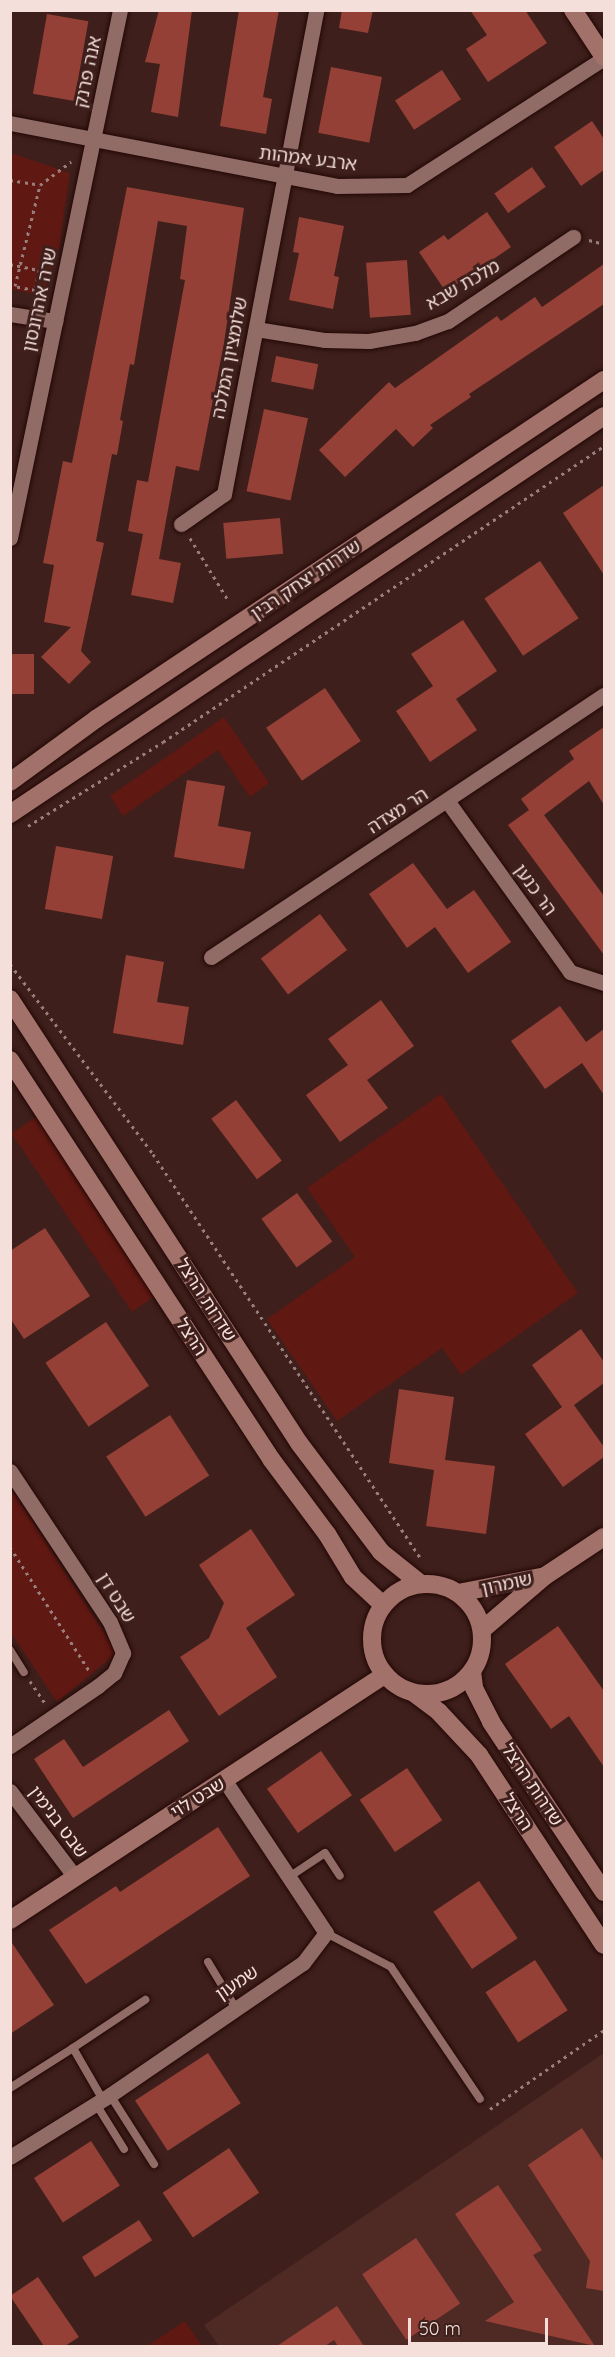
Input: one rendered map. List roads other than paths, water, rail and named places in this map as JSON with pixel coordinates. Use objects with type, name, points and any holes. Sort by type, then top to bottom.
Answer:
[{"type":"main road","points":[[573,10],[604,58]]},
{"type":"main road","name":"שדרות יצחק רבין","points":[[10,782],[96,719],[604,380]]},
{"type":"main road","name":"שדרות יצחק רבין","points":[[10,814],[604,416]]},
{"type":"main road","name":"שדרות הרצל","points":[[10,999],[298,1443],[381,1552],[429,1584],[458,1593]]},
{"type":"main road","name":"הרצל","points":[[10,1060],[271,1459],[327,1534],[353,1577],[383,1605]]},
{"type":"main road","points":[[545,1576],[604,1537]]},
{"type":"main road","name":"שומרון","points":[[458,1593],[545,1576]]},
{"type":"main road","name":"שומרון","points":[[482,1630],[545,1576]]},
{"type":"main road","points":[[429,1584],[407,1587],[383,1605],[372,1633],[375,1655],[385,1675],[414,1693],[446,1690],[472,1671],[478,1658],[482,1630],[473,1609],[458,1593]]},
{"type":"main road","name":"שדרות הרצל","points":[[472,1671],[474,1688],[490,1722],[604,1892]]},
{"type":"main road","name":"שבט לוי","points":[[10,1920],[385,1675]]},
{"type":"main road","name":"הרצל","points":[[414,1693],[439,1712],[479,1755],[604,1945]]},
{"type":"street","name":"אנה פרנק","points":[[93,140],[120,10]]},
{"type":"street","name":"שלומציון המלכה","points":[[181,524],[224,494],[316,10]]},
{"type":"street","name":"ארבע אמהות","points":[[10,123],[337,186],[407,185],[604,58]]},
{"type":"street","name":"שרה אהרונסון","points":[[10,538],[93,140]]},
{"type":"street","name":"מלכת שבא","points":[[256,329],[325,340],[369,342],[414,333],[448,321],[573,237]]},
{"type":"street","points":[[10,314],[55,321]]},
{"type":"street","name":"הר מצדה","points":[[211,957],[448,802],[604,695]]},
{"type":"street","name":"הר כנען","points":[[448,802],[570,972],[604,983]]},
{"type":"street","name":"שבט דן","points":[[10,1471],[121,1643],[121,1663],[98,1686],[10,1746]]},
{"type":"street","points":[[225,1781],[326,1933]]},
{"type":"street","name":"שבט בנימין","points":[[10,1791],[75,1877]]},
{"type":"street","name":"שמעון","points":[[10,2157],[103,2100],[303,1963],[326,1933]]},
{"type":"lane","points":[[10,1650],[24,1672]]},
{"type":"lane","points":[[289,1877],[325,1853],[340,1876]]},
{"type":"lane","points":[[326,1933],[391,1967],[480,2099]]},
{"type":"lane","points":[[208,1962],[236,2007]]},
{"type":"lane","points":[[10,2088],[145,2000]]},
{"type":"lane","points":[[74,2048],[103,2100],[124,2149]]},
{"type":"lane","points":[[103,2100],[154,2164]]}]
